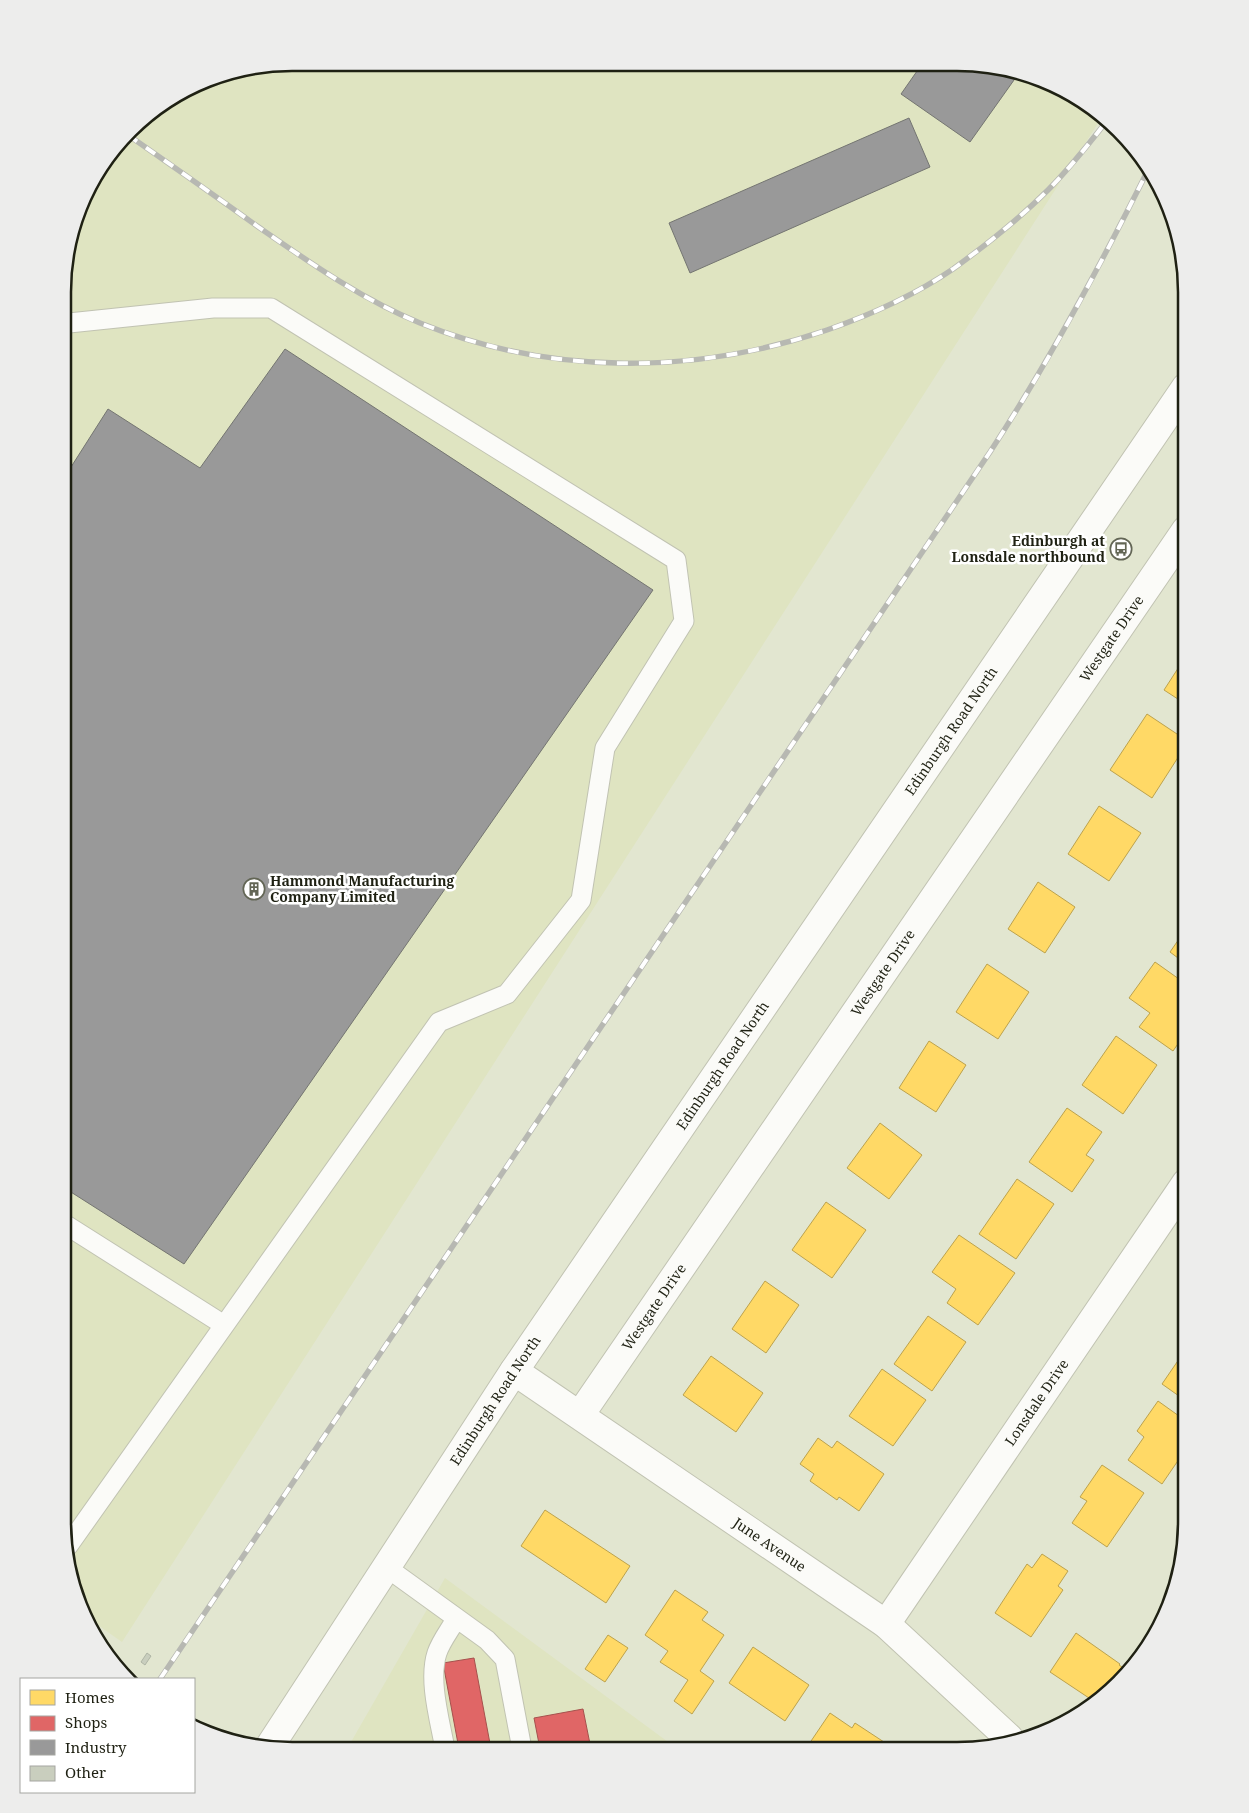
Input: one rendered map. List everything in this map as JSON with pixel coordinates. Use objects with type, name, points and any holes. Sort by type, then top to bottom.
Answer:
[{"type":"street","name":"Edinburgh Road North","points":[[273,1741],[514,1371],[1178,399]]},
{"type":"street","name":"Westgate Drive","points":[[580,1415],[1178,542]]},
{"type":"street","name":"Lonsdale Drive","points":[[886,1624],[1178,1194]]},
{"type":"street","name":"June Avenue","points":[[514,1371],[886,1624],[1006,1736]]},
{"type":"lane","points":[[71,323],[213,308],[271,308],[676,560],[684,621],[605,748],[582,900],[507,994],[439,1022],[72,1540]]},
{"type":"lane","points":[[71,1228],[224,1325]]},
{"type":"lane","points":[[386,1567],[487,1640],[505,1659],[521,1742]]},
{"type":"lane","points":[[444,1742],[433,1668],[437,1651],[456,1619]]},
{"type":"shaded area","points":[[293,71],[956,71],[985,73],[1014,79],[1041,88],[1067,101],[1098,123],[122,1642],[98,1625],[88,1605],[79,1578],[73,1549],[71,1520],[71,293],[73,264],[79,235],[88,208],[101,182],[126,147],[158,117],[182,101],[208,88],[235,79],[264,73]]},
{"type":"shaded area","points":[[445,1578],[668,1742],[351,1742]]},
{"type":"building: Homes","points":[[1178,668],[1178,699],[1164,690]]},
{"type":"building: Homes","points":[[1147,714],[1178,735],[1178,757],[1152,798],[1110,770]]},
{"type":"building: Homes","points":[[1099,806],[1141,833],[1109,881],[1068,854]]},
{"type":"building: Homes","points":[[1038,882],[1075,907],[1045,953],[1008,929]]},
{"type":"building: Homes","points":[[1178,940],[1178,958],[1170,952]]},
{"type":"building: Homes","points":[[1155,962],[1178,978],[1178,1044],[1173,1051],[1139,1027],[1150,1013],[1129,998]]},
{"type":"building: Homes","points":[[987,964],[1029,992],[998,1039],[956,1012]]},
{"type":"building: Homes","points":[[1116,1036],[1157,1065],[1123,1114],[1082,1085]]},
{"type":"building: Homes","points":[[929,1041],[966,1065],[936,1112],[899,1088]]},
{"type":"building: Homes","points":[[1067,1108],[1102,1132],[1086,1155],[1094,1160],[1072,1192],[1029,1162]]},
{"type":"building: Homes","points":[[880,1123],[922,1155],[889,1199],[847,1168]]},
{"type":"building: Homes","points":[[1017,1179],[1054,1204],[1016,1259],[979,1234]]},
{"type":"building: Homes","points":[[826,1202],[866,1230],[832,1278],[792,1250]]},
{"type":"building: Homes","points":[[959,1235],[1015,1273],[978,1325],[947,1303],[956,1289],[932,1272]]},
{"type":"building: Homes","points":[[765,1281],[799,1305],[766,1353],[732,1329]]},
{"type":"building: Homes","points":[[928,1316],[966,1342],[932,1391],[894,1364]]},
{"type":"building: Homes","points":[[711,1356],[763,1393],[736,1432],[683,1395]]},
{"type":"building: Homes","points":[[1178,1361],[1178,1395],[1162,1384]]},
{"type":"building: Homes","points":[[882,1369],[926,1400],[893,1446],[849,1416]]},
{"type":"building: Homes","points":[[1158,1401],[1178,1415],[1178,1461],[1162,1484],[1128,1460],[1144,1437],[1137,1431]]},
{"type":"building: Homes","points":[[818,1438],[832,1448],[837,1441],[884,1474],[859,1511],[839,1497],[837,1500],[810,1481],[814,1474],[800,1464]]},
{"type":"building: Homes","points":[[1102,1465],[1144,1493],[1107,1547],[1072,1523],[1087,1501],[1080,1497]]},
{"type":"building: Homes","points":[[545,1510],[630,1566],[606,1603],[521,1546]]},
{"type":"building: Homes","points":[[1042,1554],[1068,1571],[1058,1586],[1063,1590],[1031,1637],[995,1613],[1027,1564],[1032,1568]]},
{"type":"building: Homes","points":[[675,1590],[708,1612],[702,1620],[724,1635],[700,1671],[714,1681],[692,1714],[674,1701],[688,1680],[660,1662],[668,1651],[645,1635]]},
{"type":"building: Homes","points":[[1076,1633],[1122,1667],[1088,1698],[1050,1672]]},
{"type":"building: Homes","points":[[608,1635],[628,1648],[605,1682],[585,1669]]},
{"type":"building: Homes","points":[[753,1647],[809,1685],[785,1721],[729,1683]]},
{"type":"building: Homes","points":[[830,1713],[852,1728],[855,1723],[884,1742],[810,1742]]},
{"type":"building: Shops","points":[[474,1658],[490,1742],[458,1742],[443,1663]]},
{"type":"building: Shops","points":[[583,1709],[590,1742],[539,1742],[534,1718]]},
{"type":"building: Industry","points":[[917,71],[985,73],[1015,79],[970,142],[901,94]]},
{"type":"building: Industry","points":[[909,118],[930,167],[690,273],[669,223]]},
{"type":"building: Industry","name":"Hammond Manufacturing Company Limited","points":[[285,349],[653,590],[184,1264],[71,1192],[71,467],[108,409],[200,468]]},
{"type":"building: Other","points":[[147,1653],[151,1656],[145,1665],[141,1662]]},
{"type":"railway","points":[[133,139],[316,266],[356,291],[398,313],[420,323],[470,340],[520,353],[572,360],[623,363],[675,362],[777,345],[827,330],[908,296],[953,269],[1026,211],[1063,174],[1102,126]]},
{"type":"railway","points":[[161,1678],[990,452],[1033,384],[1073,314],[1145,177]]},
{"type":"place","name":"Edinburgh at Lonsdale northbound","points":[[1121,549]]},
{"type":"place","name":"Hammond Manufacturing Company Limited","points":[[254,889]]}]
